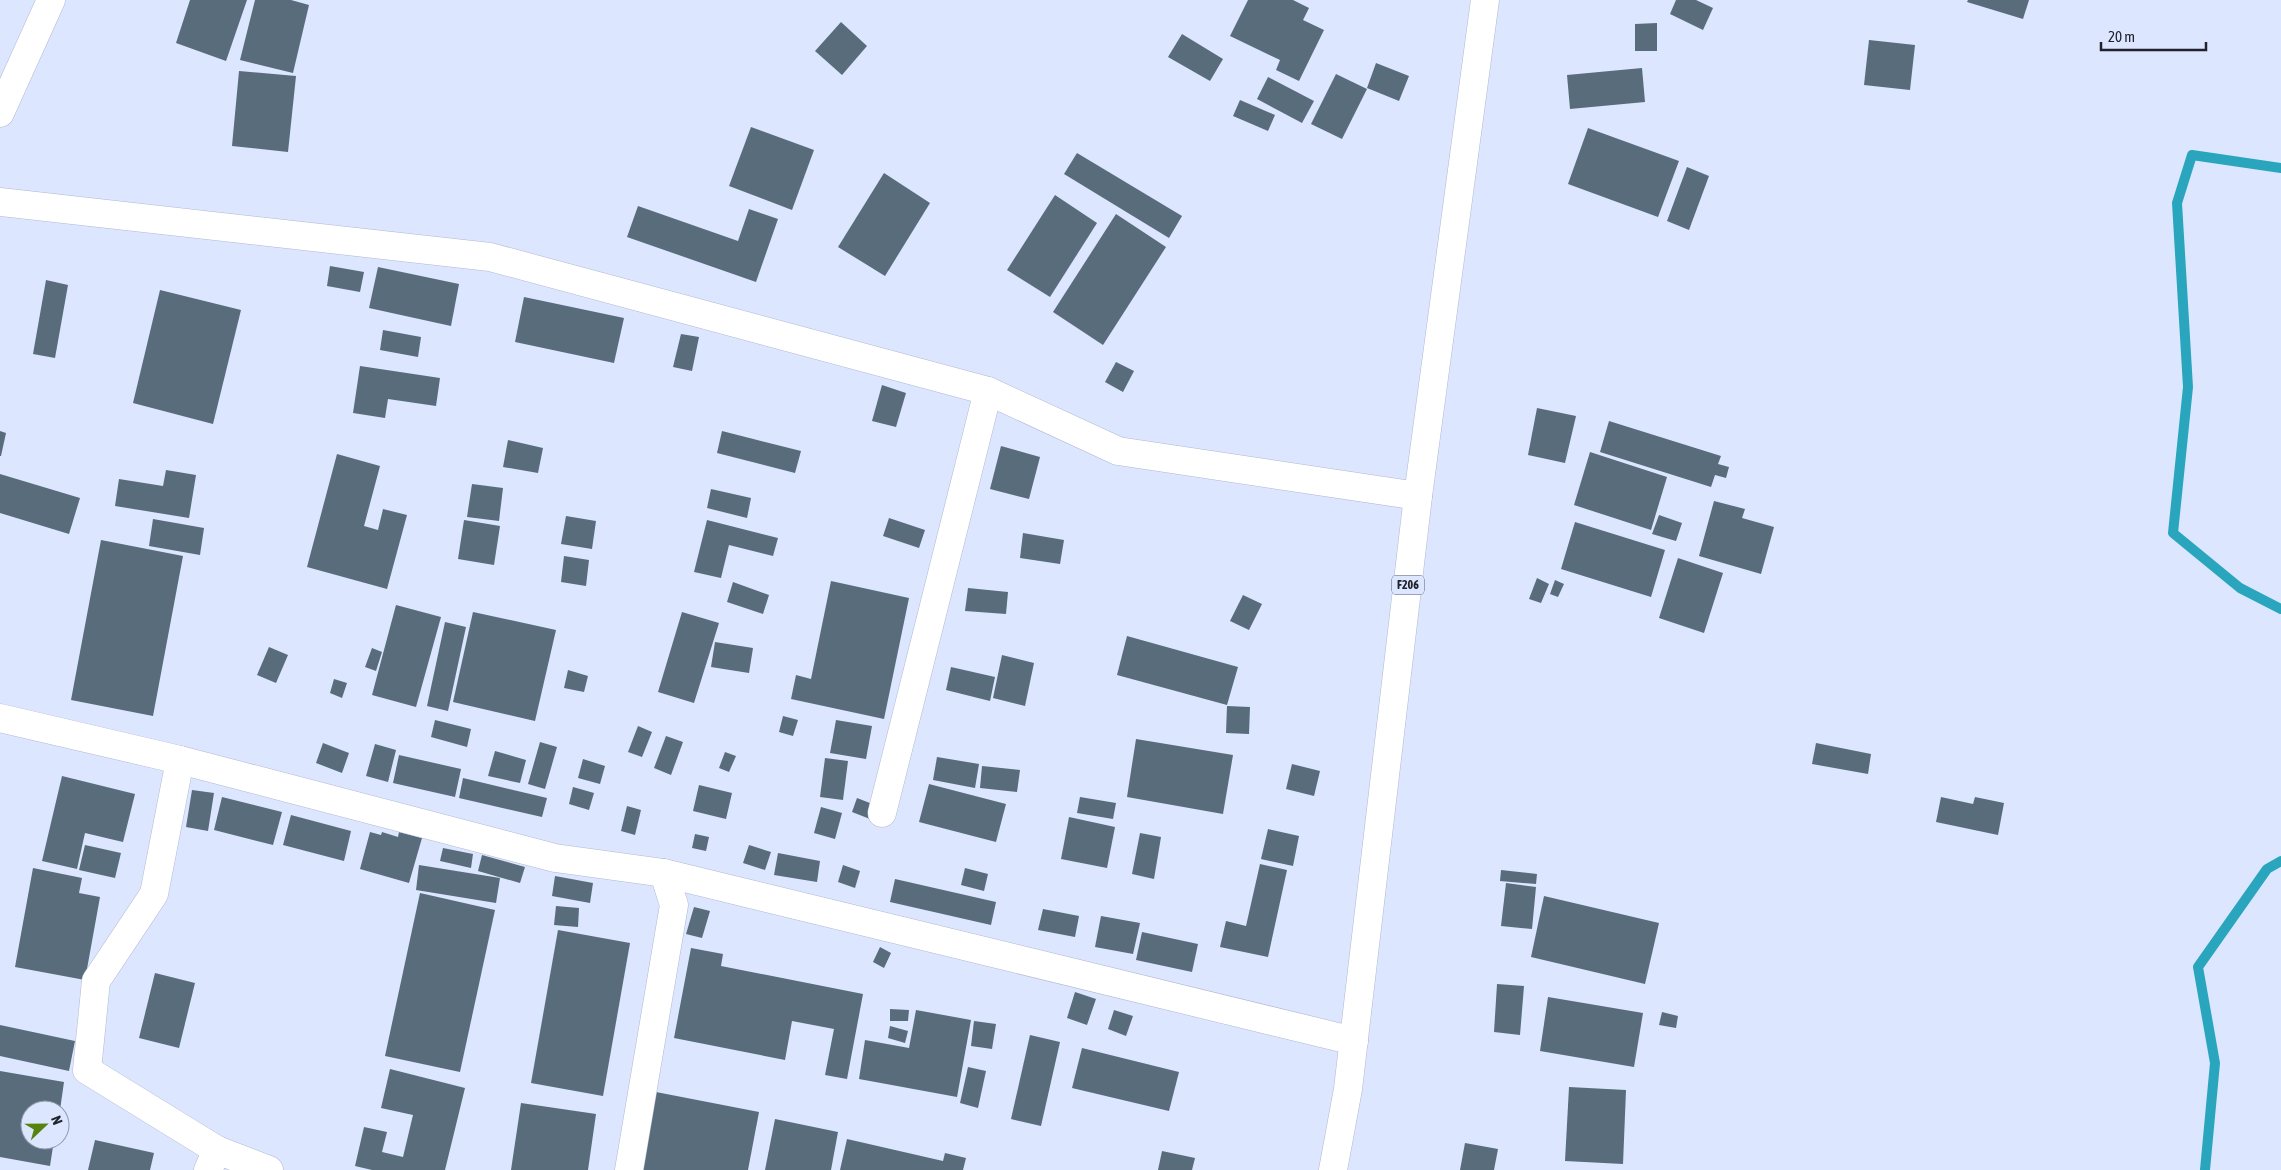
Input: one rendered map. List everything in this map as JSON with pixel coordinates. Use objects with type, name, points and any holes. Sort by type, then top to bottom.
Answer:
[{"type":"street","points":[[0,113],[51,0]]},
{"type":"street","name":"F206","points":[[1333,1170],[1348,1089],[1418,496],[1485,0]]},
{"type":"street","points":[[0,202],[490,257],[988,391],[1118,451],[1418,496]]},
{"type":"street","points":[[882,813],[988,391]]},
{"type":"street","points":[[0,718],[180,760],[555,858],[664,873],[1354,1040]]},
{"type":"street","points":[[180,760],[154,894],[96,980],[87,1070],[212,1160],[269,1170]]},
{"type":"street","points":[[628,1170],[674,905],[664,873]]},
{"type":"building","points":[[190,0],[247,0],[226,61],[176,43]]},
{"type":"building","points":[[255,0],[291,0],[309,5],[293,73],[240,60]]},
{"type":"building","points":[[1248,0],[1293,0],[1309,8],[1303,20],[1324,30],[1299,81],[1276,70],[1280,60],[1230,36]]},
{"type":"building","points":[[1676,0],[1696,0],[1713,8],[1703,30],[1670,14]]},
{"type":"building","points":[[1968,0],[2029,0],[2023,19],[1967,2]]},
{"type":"building","points":[[841,22],[867,46],[842,75],[815,51]]},
{"type":"building","points":[[1657,23],[1657,51],[1635,51],[1635,24]]},
{"type":"building","points":[[1182,34],[1223,59],[1210,81],[1168,57]]},
{"type":"building","points":[[1869,40],[1915,45],[1910,90],[1864,85]]},
{"type":"building","points":[[1376,63],[1409,76],[1399,101],[1367,88]]},
{"type":"building","points":[[1642,68],[1645,102],[1570,109],[1567,75]]},
{"type":"building","points":[[239,71],[296,76],[288,152],[232,146]]},
{"type":"building","points":[[1336,74],[1367,89],[1342,139],[1311,124]]},
{"type":"building","points":[[1268,77],[1314,101],[1302,123],[1257,99]]},
{"type":"building","points":[[1240,100],[1275,115],[1268,131],[1233,116]]},
{"type":"building","points":[[751,127],[814,150],[792,210],[729,186]]},
{"type":"building","points":[[1588,128],[1679,161],[1658,217],[1568,184]]},
{"type":"building","points":[[1077,153],[1182,216],[1169,238],[1064,174]]},
{"type":"building","points":[[1687,167],[1709,176],[1689,230],[1667,221]]},
{"type":"building","points":[[884,173],[930,203],[885,276],[838,247]]},
{"type":"building","points":[[1055,195],[1097,223],[1050,297],[1007,270]]},
{"type":"building","points":[[638,206],[738,241],[749,209],[778,219],[756,282],[627,237]]},
{"type":"building","points":[[1116,214],[1166,247],[1103,345],[1053,312]]},
{"type":"building","points":[[330,266],[364,272],[360,292],[327,286]]},
{"type":"building","points":[[378,267],[459,284],[451,326],[369,308]]},
{"type":"building","points":[[46,280],[68,285],[55,358],[33,354]]},
{"type":"building","points":[[160,290],[241,310],[213,424],[133,403]]},
{"type":"building","points":[[524,297],[624,318],[614,363],[515,342]]},
{"type":"building","points":[[383,330],[421,337],[418,357],[380,350]]},
{"type":"building","points":[[681,334],[699,337],[692,371],[673,367]]},
{"type":"building","points":[[1116,362],[1134,371],[1123,392],[1105,382]]},
{"type":"building","points":[[360,366],[440,378],[436,406],[388,399],[385,418],[353,413]]},
{"type":"building","points":[[882,385],[906,393],[896,427],[872,421]]},
{"type":"building","points":[[1537,408],[1576,416],[1565,463],[1528,455]]},
{"type":"building","points":[[1609,421],[1721,456],[1718,464],[1729,467],[1726,478],[1715,475],[1711,487],[1600,452]]},
{"type":"building","points":[[0,431],[6,433],[1,456],[0,456]]},
{"type":"building","points":[[722,431],[801,451],[795,473],[717,453]]},
{"type":"building","points":[[508,440],[543,448],[538,473],[503,467]]},
{"type":"building","points":[[1001,446],[1040,457],[1029,499],[990,489]]},
{"type":"building","points":[[1590,452],[1667,477],[1651,530],[1574,505]]},
{"type":"building","points":[[337,454],[380,466],[364,526],[378,530],[383,509],[407,515],[387,589],[307,567]]},
{"type":"building","points":[[166,470],[196,475],[189,518],[115,506],[119,479],[163,486]]},
{"type":"building","points":[[0,474],[80,498],[69,534],[0,513]]},
{"type":"building","points":[[472,484],[503,488],[499,521],[467,517]]},
{"type":"building","points":[[711,489],[751,498],[747,518],[707,508]]},
{"type":"building","points":[[1714,501],[1745,509],[1742,518],[1774,527],[1761,574],[1699,556]]},
{"type":"building","points":[[1659,515],[1682,523],[1676,541],[1652,534]]},
{"type":"building","points":[[566,516],[596,521],[592,549],[561,544]]},
{"type":"building","points":[[889,518],[925,530],[919,548],[883,536]]},
{"type":"building","points":[[153,519],[204,528],[200,555],[149,546]]},
{"type":"building","points":[[464,520],[500,526],[494,565],[458,559]]},
{"type":"building","points":[[707,520],[778,538],[773,556],[729,545],[721,578],[694,572]]},
{"type":"building","points":[[1575,522],[1665,550],[1651,597],[1561,569]]},
{"type":"building","points":[[1023,533],[1064,540],[1060,564],[1020,558]]},
{"type":"building","points":[[101,540],[183,556],[153,716],[71,700]]},
{"type":"building","points":[[564,556],[589,560],[586,586],[561,582]]},
{"type":"building","points":[[1678,558],[1723,573],[1704,633],[1659,618]]},
{"type":"building","points":[[1537,578],[1549,584],[1541,603],[1529,599]]},
{"type":"building","points":[[1555,580],[1564,584],[1558,597],[1550,594]]},
{"type":"building","points":[[831,581],[909,598],[884,719],[791,699],[796,675],[811,679]]},
{"type":"building","points":[[733,582],[769,595],[763,614],[727,602]]},
{"type":"building","points":[[968,588],[1008,592],[1006,614],[965,611]]},
{"type":"building","points":[[1243,595],[1262,604],[1249,630],[1230,621]]},
{"type":"building","points":[[396,605],[441,617],[416,707],[372,695]]},
{"type":"building","points":[[473,612],[556,630],[535,721],[453,702]]},
{"type":"building","points":[[682,612],[719,623],[694,703],[658,692]]},
{"type":"building","points":[[445,622],[466,627],[448,711],[427,706]]},
{"type":"building","points":[[1127,636],[1238,667],[1227,705],[1117,675]]},
{"type":"building","points":[[715,642],[753,648],[749,673],[711,667]]},
{"type":"building","points":[[269,647],[288,655],[276,683],[257,675]]},
{"type":"building","points":[[372,648],[382,652],[376,671],[365,667]]},
{"type":"building","points":[[1002,655],[1034,663],[1025,706],[993,698]]},
{"type":"building","points":[[951,667],[995,677],[990,701],[946,690]]},
{"type":"building","points":[[568,670],[588,676],[584,692],[564,688]]},
{"type":"building","points":[[334,679],[347,683],[342,698],[330,693]]},
{"type":"building","points":[[1227,706],[1250,707],[1249,734],[1226,733]]},
{"type":"building","points":[[783,716],[798,720],[793,736],[779,732]]},
{"type":"building","points":[[435,720],[471,729],[467,747],[431,737]]},
{"type":"building","points":[[836,720],[872,726],[866,759],[830,753]]},
{"type":"building","points":[[638,726],[652,732],[642,757],[628,752]]},
{"type":"building","points":[[666,736],[683,742],[671,775],[654,768]]},
{"type":"building","points":[[1136,739],[1233,755],[1223,814],[1127,797]]},
{"type":"building","points":[[540,742],[557,747],[545,789],[528,784]]},
{"type":"building","points":[[323,743],[349,753],[342,773],[316,763]]},
{"type":"building","points":[[1816,743],[1871,754],[1868,774],[1812,764]]},
{"type":"building","points":[[375,744],[396,750],[388,782],[366,776]]},
{"type":"building","points":[[495,751],[526,760],[520,783],[488,776]]},
{"type":"building","points":[[725,752],[736,756],[729,772],[719,768]]},
{"type":"building","points":[[399,755],[461,769],[455,797],[393,783]]},
{"type":"building","points":[[937,757],[979,764],[975,788],[933,780]]},
{"type":"building","points":[[825,758],[848,761],[843,800],[820,797]]},
{"type":"building","points":[[583,759],[605,766],[600,784],[578,778]]},
{"type":"building","points":[[1292,764],[1320,771],[1314,796],[1286,789]]},
{"type":"building","points":[[982,766],[1020,770],[1017,792],[980,788]]},
{"type":"building","points":[[62,776],[135,794],[123,842],[85,833],[77,869],[42,861]]},
{"type":"building","points":[[463,778],[547,798],[542,817],[459,798]]},
{"type":"building","points":[[929,784],[1006,804],[996,842],[919,822]]},
{"type":"building","points":[[699,785],[732,793],[726,819],[693,811]]},
{"type":"building","points":[[573,787],[594,793],[589,810],[569,804]]},
{"type":"building","points":[[192,790],[214,793],[208,831],[186,827]]},
{"type":"building","points":[[222,797],[282,812],[273,845],[214,830]]},
{"type":"building","points":[[1080,797],[1116,803],[1113,819],[1077,813]]},
{"type":"building","points":[[1941,797],[1973,804],[1975,797],[2004,803],[1998,835],[1936,822]]},
{"type":"building","points":[[857,798],[875,805],[870,819],[852,812]]},
{"type":"building","points":[[627,806],[641,810],[635,835],[621,831]]},
{"type":"building","points":[[821,807],[842,813],[835,839],[814,833]]},
{"type":"building","points":[[291,815],[351,831],[344,861],[283,845]]},
{"type":"building","points":[[1069,817],[1115,827],[1107,868],[1061,859]]},
{"type":"building","points":[[1268,829],[1299,836],[1293,866],[1261,859]]},
{"type":"building","points":[[370,832],[381,835],[382,832],[398,837],[399,832],[422,838],[409,883],[360,869]]},
{"type":"building","points":[[1140,833],[1161,837],[1154,879],[1132,874]]},
{"type":"building","points":[[695,834],[709,837],[706,851],[692,848]]},
{"type":"building","points":[[85,845],[121,853],[115,878],[79,870]]},
{"type":"building","points":[[749,845],[771,852],[765,870],[743,863]]},
{"type":"building","points":[[443,848],[473,854],[471,868],[440,861]]},
{"type":"building","points":[[778,853],[820,861],[817,882],[774,875]]},
{"type":"building","points":[[482,855],[525,867],[520,883],[478,871]]},
{"type":"building","points":[[1260,864],[1287,870],[1268,957],[1220,947],[1226,921],[1246,926]]},
{"type":"building","points":[[419,865],[500,878],[496,903],[416,890]]},
{"type":"building","points":[[843,865],[860,871],[855,888],[838,882]]},
{"type":"building","points":[[33,868],[82,878],[79,893],[100,897],[85,980],[15,967]]},
{"type":"building","points":[[965,868],[988,874],[984,891],[961,885]]},
{"type":"building","points":[[1501,870],[1537,874],[1536,884],[1500,881]]},
{"type":"building","points":[[555,876],[593,883],[590,903],[552,896]]},
{"type":"building","points":[[895,879],[996,902],[991,925],[890,902]]},
{"type":"building","points":[[1506,883],[1536,887],[1532,929],[1501,926]]},
{"type":"building","points":[[420,893],[495,910],[460,1072],[385,1056]]},
{"type":"building","points":[[1544,896],[1659,923],[1645,984],[1531,957]]},
{"type":"building","points":[[556,906],[579,908],[578,927],[554,925]]},
{"type":"building","points":[[694,907],[710,911],[702,938],[686,934]]},
{"type":"building","points":[[1043,909],[1079,916],[1075,937],[1038,930]]},
{"type":"building","points":[[1101,916],[1140,923],[1133,954],[1095,947]]},
{"type":"building","points":[[558,930],[630,943],[603,1096],[531,1083]]},
{"type":"building","points":[[1142,932],[1198,944],[1192,972],[1136,960]]},
{"type":"building","points":[[880,947],[891,953],[884,968],[873,962]]},
{"type":"building","points":[[691,948],[723,954],[721,966],[863,994],[847,1079],[825,1075],[834,1029],[792,1021],[785,1060],[674,1038]]},
{"type":"building","points":[[155,973],[195,983],[179,1048],[139,1038]]},
{"type":"building","points":[[1497,984],[1524,986],[1520,1035],[1494,1032]]},
{"type":"building","points":[[1075,992],[1096,999],[1087,1025],[1067,1018]]},
{"type":"building","points":[[1548,997],[1643,1013],[1634,1067],[1540,1051]]},
{"type":"building","points":[[890,1009],[909,1010],[908,1021],[890,1021]]},
{"type":"building","points":[[916,1010],[971,1020],[957,1097],[859,1079],[865,1040],[909,1048]]},
{"type":"building","points":[[1114,1010],[1133,1016],[1126,1036],[1108,1029]]},
{"type":"building","points":[[1662,1012],[1678,1016],[1676,1028],[1659,1025]]},
{"type":"building","points":[[974,1021],[996,1024],[992,1049],[971,1046]]},
{"type":"building","points":[[0,1025],[75,1041],[69,1071],[0,1056]]},
{"type":"building","points":[[890,1026],[908,1031],[905,1043],[888,1038]]},
{"type":"building","points":[[1030,1035],[1060,1042],[1041,1126],[1011,1119]]},
{"type":"building","points":[[1082,1048],[1179,1072],[1169,1111],[1072,1088]]},
{"type":"building","points":[[968,1067],[986,1071],[978,1108],[960,1103]]},
{"type":"building","points":[[390,1069],[465,1088],[445,1170],[372,1170],[355,1166],[364,1127],[387,1132],[382,1152],[403,1157],[413,1115],[381,1108]]},
{"type":"building","points":[[0,1071],[64,1082],[61,1100],[20,1100],[20,1150],[52,1150],[50,1166],[0,1157]]},
{"type":"building","points":[[1569,1087],[1626,1090],[1623,1164],[1565,1161]]},
{"type":"building","points":[[656,1092],[759,1112],[748,1170],[642,1170]]},
{"type":"building","points":[[521,1103],[596,1114],[588,1170],[511,1170]]},
{"type":"building","points":[[775,1119],[838,1132],[831,1170],[765,1170]]},
{"type":"building","points":[[847,1139],[943,1161],[945,1153],[966,1158],[963,1170],[840,1170]]},
{"type":"building","points":[[95,1140],[154,1153],[150,1170],[88,1170]]},
{"type":"building","points":[[1465,1143],[1498,1149],[1494,1170],[1460,1170]]},
{"type":"building","points":[[1162,1151],[1195,1158],[1192,1170],[1158,1170]]},
{"type":"waterway","points":[[2281,168],[2192,155],[2177,203],[2188,387],[2173,533],[2240,588],[2281,609]]},
{"type":"waterway","points":[[2205,1170],[2215,1063],[2198,967],[2267,869],[2281,861]]}]
